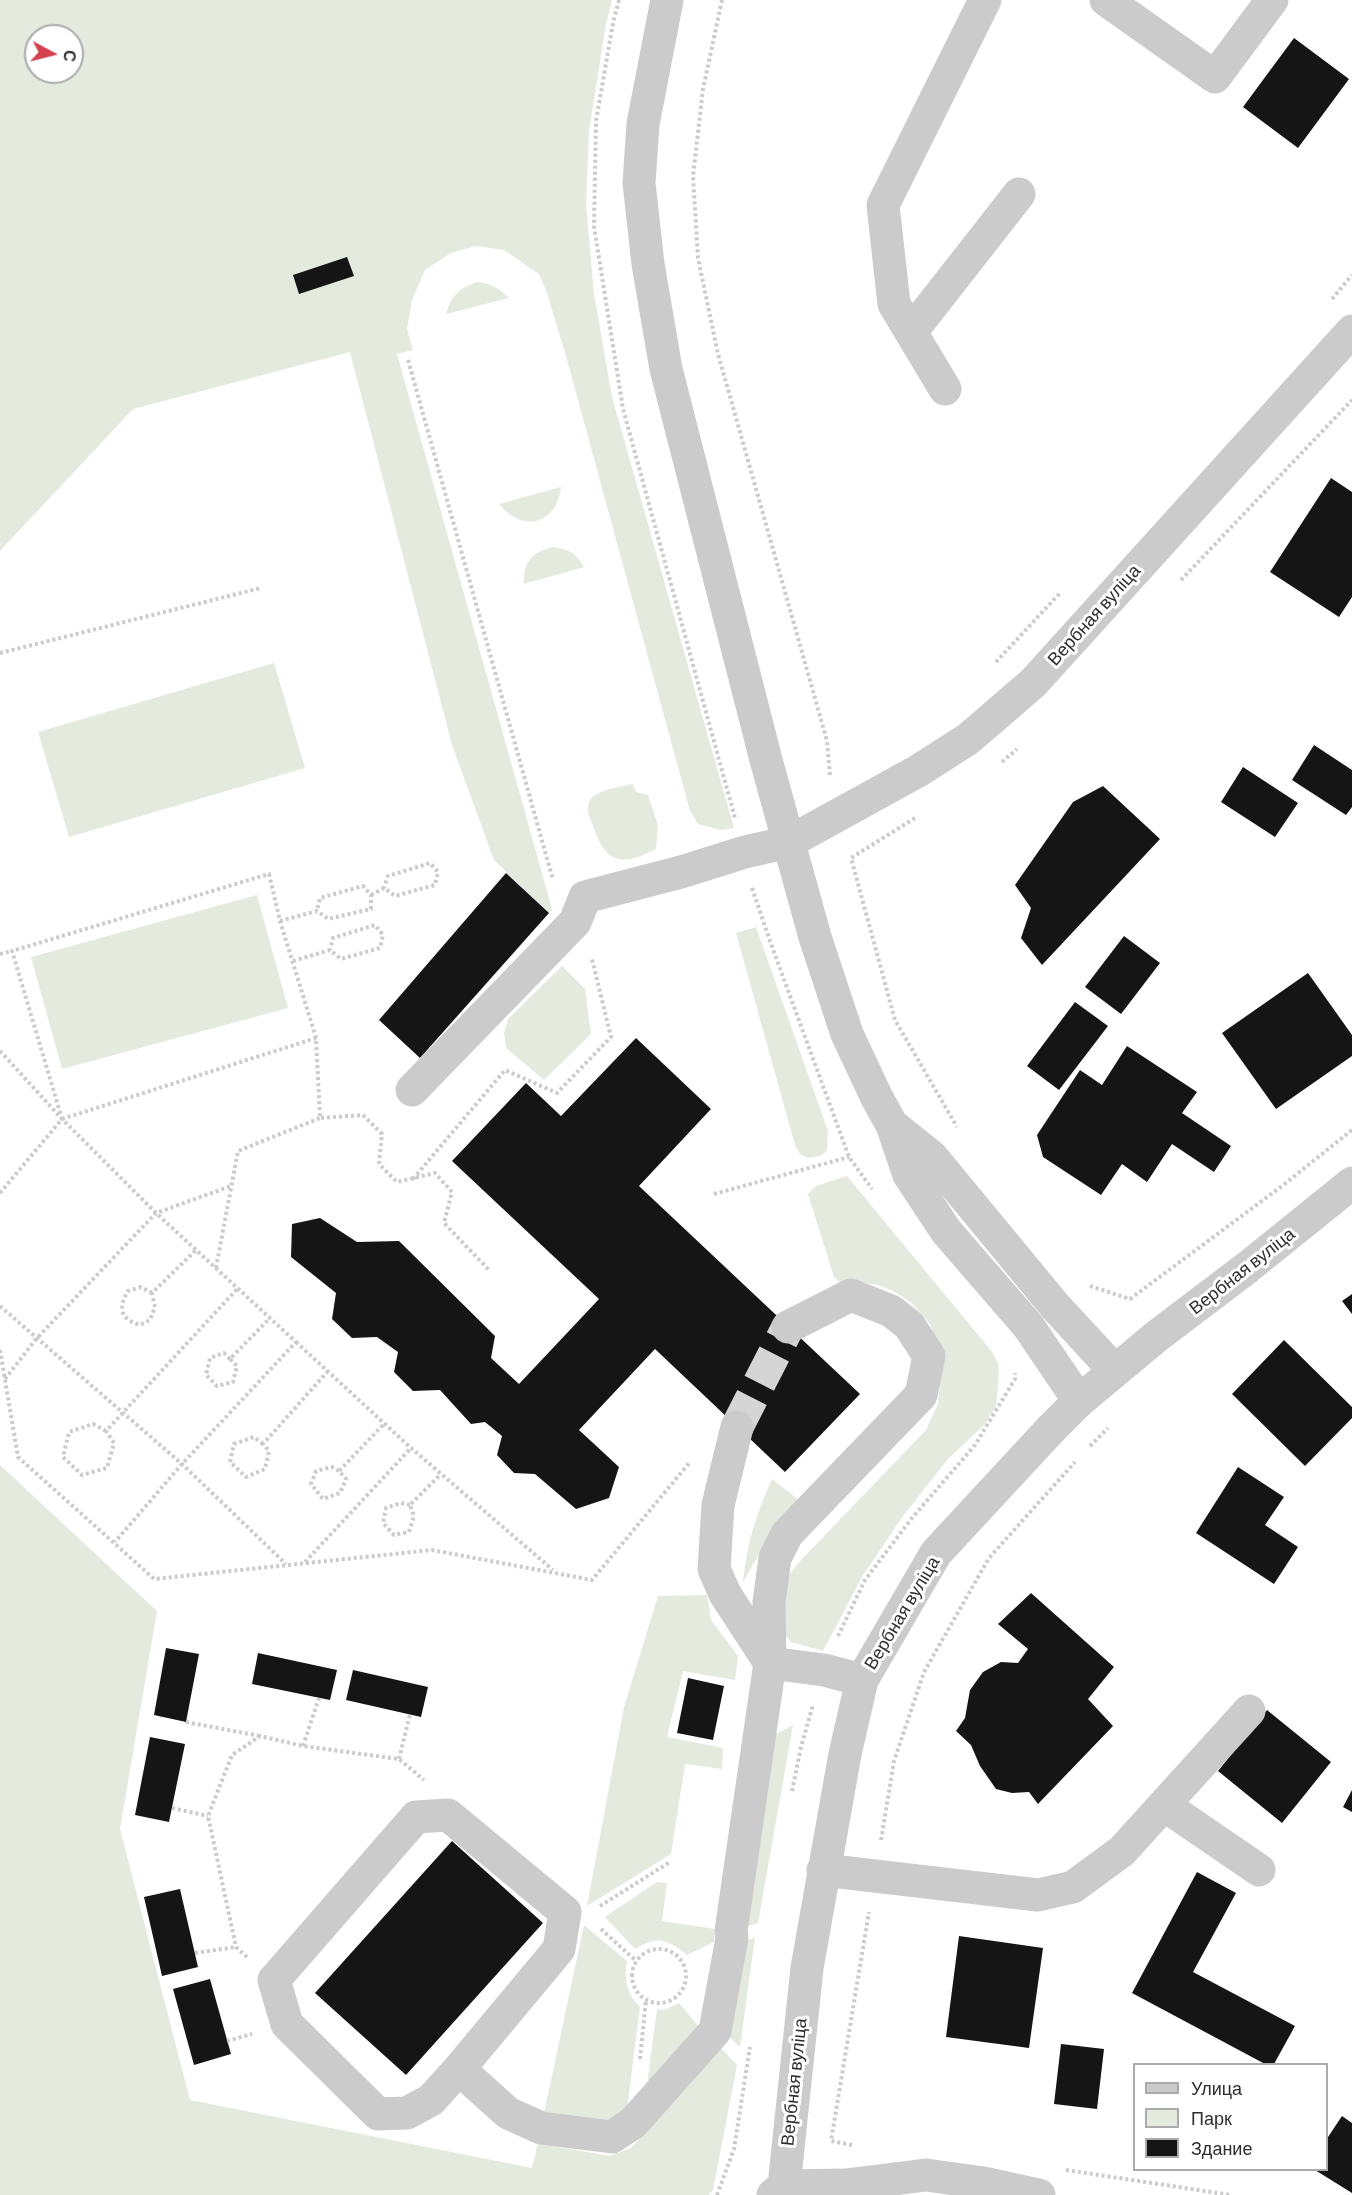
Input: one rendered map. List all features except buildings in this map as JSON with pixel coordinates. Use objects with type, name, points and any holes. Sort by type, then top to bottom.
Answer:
[{"type":"street","points":[[667,0],[643,124],[639,183],[648,264],[666,369],[815,937],[847,1034],[892,1125],[909,1175],[946,1231],[1029,1327],[1079,1401]]},
{"type":"street","points":[[945,388],[894,304],[883,205],[985,0]]},
{"type":"street","points":[[1106,0],[1215,77],[1272,0]]},
{"type":"street","points":[[911,332],[1019,194]]},
{"type":"street","name":"Вербная вуліца","points":[[575,922],[585,897],[789,842],[918,771],[968,739],[1033,683],[1352,331]]},
{"type":"street","points":[[412,1090],[575,922]]},
{"type":"street","points":[[892,1125],[932,1157],[1055,1306],[1115,1371]]},
{"type":"street","name":"Вербная вуліца","points":[[778,2191],[807,1968],[823,1870],[862,1680],[936,1553],[1079,1401],[1352,1183]]},
{"type":"street","points":[[459,2069],[508,2113],[541,2128],[612,2137],[633,2123],[714,2031],[732,1938],[738,1874],[770,1664],[769,1602],[775,1558],[787,1534],[921,1395],[929,1356],[909,1325],[891,1311],[851,1295],[788,1327]]},
{"type":"street","points":[[736,1427],[718,1505],[714,1569],[724,1594],[770,1664],[824,1671],[862,1680]]},
{"type":"street","points":[[823,1870],[1038,1895],[1073,1887],[1122,1851],[1249,1712]]},
{"type":"street","points":[[1164,1805],[1259,1870]]},
{"type":"street","points":[[448,1815],[565,1912],[559,1949],[459,2069],[430,2100],[406,2113],[378,2114],[287,2024],[273,1980],[416,1817],[448,1815]]},
{"type":"street","points":[[778,2191],[926,2175],[984,2182],[1039,2195]]},
{"type":"path","points":[[722,0],[703,89],[693,176],[698,258],[718,354],[827,741],[830,777],[839,771]]},
{"type":"path","points":[[1330,301],[1352,275]]},
{"type":"path","points":[[408,360],[562,912],[575,922],[584,924],[588,933],[597,984],[611,1037],[557,1093],[505,1070],[413,1179]]},
{"type":"path","points":[[1180,580],[1352,400]]},
{"type":"path","points":[[0,653],[261,588]]},
{"type":"path","points":[[994,665],[1066,588]]},
{"type":"path","points":[[994,767],[1018,749]]},
{"type":"path","points":[[920,815],[851,858],[895,1020],[960,1132]]},
{"type":"path","points":[[371,895],[384,888],[388,876],[430,863],[438,872],[435,885],[395,896],[384,888]]},
{"type":"path","points":[[0,954],[269,874],[280,921],[316,1038],[321,1118]]},
{"type":"path","points":[[363,886],[371,895],[371,909],[328,919],[317,910],[320,898],[363,886]]},
{"type":"path","points":[[280,921],[317,910]]},
{"type":"path","points":[[375,926],[383,935],[380,948],[341,959],[330,950],[333,938],[365,928],[375,926]]},
{"type":"path","points":[[293,961],[330,950]]},
{"type":"path","points":[[12,951],[62,1119]]},
{"type":"path","points":[[0,1193],[62,1119],[316,1038]]},
{"type":"path","points":[[0,1051],[62,1119],[156,1213],[384,1424],[555,1572]]},
{"type":"path","points":[[216,1268],[238,1151],[321,1118],[363,1115],[382,1134],[379,1164],[397,1182],[435,1173],[452,1192],[444,1223],[490,1270]]},
{"type":"path","points":[[1082,1284],[1130,1299],[1282,1186],[1352,1130]]},
{"type":"path","points":[[714,1194],[849,1157]]},
{"type":"path","points":[[5,1379],[37,1338],[156,1213],[231,1186]]},
{"type":"path","points":[[152,1293],[196,1250]]},
{"type":"path","points":[[141,1287],[152,1293],[155,1307],[150,1320],[140,1325],[130,1322],[123,1313],[122,1302],[128,1291],[141,1287]]},
{"type":"path","points":[[106,1431],[238,1288]]},
{"type":"path","points":[[0,1306],[182,1464],[286,1564]]},
{"type":"path","points":[[230,1359],[270,1318]]},
{"type":"path","points":[[115,1542],[182,1464],[296,1342]]},
{"type":"path","points":[[0,1350],[18,1457],[154,1579],[432,1550],[591,1580],[691,1460]]},
{"type":"path","points":[[224,1353],[230,1359],[237,1366],[233,1382],[217,1386],[206,1375],[210,1358],[224,1353]]},
{"type":"path","points":[[263,1444],[328,1371]]},
{"type":"path","points":[[93,1424],[106,1431],[114,1443],[107,1468],[82,1475],[63,1458],[69,1432],[93,1424]]},
{"type":"path","points":[[339,1471],[384,1424]]},
{"type":"path","points":[[254,1437],[263,1444],[269,1451],[265,1469],[246,1477],[230,1462],[234,1444],[254,1437]]},
{"type":"path","points":[[304,1563],[411,1448]]},
{"type":"path","points":[[831,2141],[894,1761],[924,1672],[989,1558],[1077,1459]]},
{"type":"path","points":[[332,1467],[339,1471],[346,1479],[340,1493],[323,1499],[311,1484],[316,1470],[332,1467]]},
{"type":"path","points":[[410,1505],[441,1474]]},
{"type":"path","points":[[401,1503],[410,1505],[414,1516],[409,1532],[394,1535],[383,1523],[386,1508],[401,1503]]},
{"type":"path","points":[[303,1746],[319,1698]]},
{"type":"path","points":[[399,1759],[410,1714]]},
{"type":"path","points":[[186,1722],[303,1746],[399,1759],[430,1785],[448,1815]]},
{"type":"path","points":[[261,1736],[232,1755],[208,1816],[236,1947],[273,1980]]},
{"type":"path","points":[[172,1808],[208,1816]]},
{"type":"path","points":[[595,1909],[670,1862]]},
{"type":"path","points":[[594,1923],[636,1961]]},
{"type":"path","points":[[195,1953],[236,1947]]},
{"type":"path","points":[[658,1948],[674,1953],[685,1966],[686,1975],[680,1993],[674,1999],[664,2002],[646,2000],[633,1986],[631,1977],[636,1961],[649,1950],[658,1948]]},
{"type":"green space","points":[[0,0],[612,0],[589,131],[586,203],[594,294],[612,397],[734,828],[721,830],[698,824],[690,811],[566,356],[539,274],[504,250],[476,246],[451,253],[425,270],[412,300],[407,329],[413,350],[397,354],[552,909],[549,913],[494,860],[452,745],[350,352],[133,409],[0,551]]},
{"type":"green space","points":[[478,282],[495,287],[509,298],[446,314],[457,293]]},
{"type":"green space","points":[[561,487],[553,509],[546,517],[538,521],[528,522],[518,519],[499,504]]},
{"type":"green space","points":[[552,547],[571,552],[584,567],[524,584],[525,570],[530,559],[539,552]]},
{"type":"green space","points":[[274,663],[305,768],[69,837],[38,732]]},
{"type":"green space","points":[[633,784],[636,792],[648,795],[658,825],[656,849],[624,860],[609,855],[603,848],[588,813],[588,807],[590,800],[598,793]]},
{"type":"green space","points":[[257,895],[288,1008],[62,1069],[31,957]]},
{"type":"green space","points":[[756,927],[828,1131],[827,1151],[820,1156],[807,1158],[800,1154],[795,1145],[736,933]]},
{"type":"green space","points":[[562,966],[585,989],[591,1034],[544,1080],[506,1048],[504,1033],[508,1019]]},
{"type":"green space","points":[[847,1176],[993,1353],[998,1363],[999,1374],[996,1406],[985,1424],[948,1459],[903,1516],[862,1577],[823,1651],[791,1642],[779,1627],[785,1580],[801,1560],[926,1430],[938,1404],[941,1373],[931,1325],[912,1303],[878,1285],[860,1282],[841,1283],[834,1277],[808,1194],[816,1186]]},
{"type":"green space","points":[[0,1465],[157,1611],[120,1829],[190,2100],[532,2168],[538,2143],[609,2156],[631,2148],[719,2046],[737,2065],[713,2190],[708,2195],[0,2195]]},
{"type":"green space","points":[[772,1479],[798,1499],[763,1547],[743,1582],[753,1529]]},
{"type":"green space","points":[[707,1595],[711,1620],[738,1656],[735,1680],[683,1671],[667,1737],[723,1748],[722,1769],[685,1764],[671,1854],[587,1906],[624,1707],[658,1596]]},
{"type":"green space","points":[[793,1725],[758,1923],[738,1929],[770,1737]]},
{"type":"green space","points":[[657,1882],[667,1883],[662,1921],[715,1929],[714,1942],[687,1955],[674,1945],[662,1941],[650,1942],[635,1949],[605,1917]]},
{"type":"green space","points":[[584,1925],[627,1961],[627,1985],[640,2007],[627,2109],[620,2115],[604,2121],[544,2113]]},
{"type":"green space","points":[[755,1937],[740,2047],[721,2029],[735,1947]]},
{"type":"green space","points":[[679,2003],[704,2033],[645,2100],[657,2009],[664,2010]]},
{"type":"tunnel","points":[[737,1427],[788,1327]]}]
